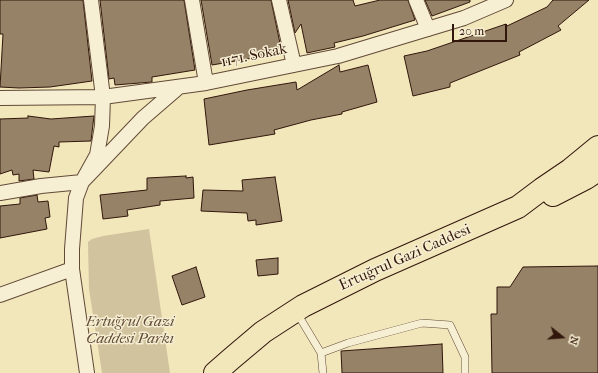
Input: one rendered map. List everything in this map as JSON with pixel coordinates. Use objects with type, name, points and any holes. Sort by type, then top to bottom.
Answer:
[{"type":"main road","name":"Ertuğrul Gazi Caddesi","points":[[215,373],[263,332],[296,311],[334,289],[374,270],[518,208],[570,170],[598,147]]},
{"type":"main road","points":[[518,208],[553,195],[598,170]]},
{"type":"street","points":[[87,373],[72,269],[72,249],[76,198],[82,182],[97,155],[102,126],[103,97],[91,0]]},
{"type":"street","points":[[192,0],[206,83]]},
{"type":"street","points":[[279,0],[294,65]]},
{"type":"street","points":[[416,0],[428,29]]},
{"type":"street","name":"1171. Sokak","points":[[0,98],[103,97],[206,83],[338,56],[464,18],[506,0]]},
{"type":"street","points":[[0,193],[41,186],[82,182],[143,118],[180,87]]},
{"type":"street","points":[[0,295],[72,269]]},
{"type":"lane","points":[[296,311],[321,353],[323,373]]},
{"type":"lane","points":[[321,353],[348,342],[422,323],[450,325],[465,357],[465,373]]},
{"type":"green space","name":"Ertuğrul Gazi Caddesi Parkı","points":[[149,229],[170,373],[102,373],[89,289],[88,242],[92,239],[103,236]]},
{"type":"building","points":[[0,0],[83,0],[92,81],[50,87],[0,87],[3,34],[0,34]]},
{"type":"building","points":[[100,0],[184,0],[195,70],[152,77],[152,82],[115,85],[114,78],[109,79]]},
{"type":"building","points":[[201,0],[271,0],[282,53],[212,65]]},
{"type":"building","points":[[288,0],[353,0],[355,6],[380,0],[408,0],[415,20],[334,43],[335,47],[307,53],[301,24],[295,33]]},
{"type":"building","points":[[425,0],[470,0],[470,2],[432,16]]},
{"type":"building","points":[[553,0],[589,0],[558,26],[561,30],[519,52],[520,55],[450,83],[450,87],[413,96],[404,56],[427,51],[506,24],[507,26],[547,7]]},
{"type":"building","points":[[339,65],[340,72],[368,65],[377,102],[342,112],[342,114],[311,120],[274,130],[275,134],[209,145],[204,99],[296,82],[297,90]]},
{"type":"building","points":[[28,116],[51,119],[94,116],[91,141],[59,142],[59,147],[54,146],[49,172],[33,170],[34,179],[19,181],[19,174],[13,175],[12,170],[0,174],[0,119],[28,118]]},
{"type":"building","points":[[186,176],[186,178],[193,177],[194,198],[160,201],[160,205],[127,210],[128,216],[103,219],[100,195],[147,190],[147,178]]},
{"type":"building","points":[[275,177],[282,221],[256,225],[256,220],[248,221],[247,213],[201,211],[203,190],[243,191],[242,180]]},
{"type":"building","points":[[37,195],[38,202],[48,201],[50,217],[45,218],[47,229],[0,238],[0,206],[20,204],[20,198]]},
{"type":"building","points":[[278,258],[278,274],[258,276],[256,260]]},
{"type":"building","points":[[598,266],[598,373],[492,373],[491,314],[497,314],[497,287],[510,287],[523,267]]},
{"type":"building","points":[[196,267],[205,297],[182,305],[172,276]]},
{"type":"building","points":[[442,344],[443,373],[342,373],[341,351]]}]
